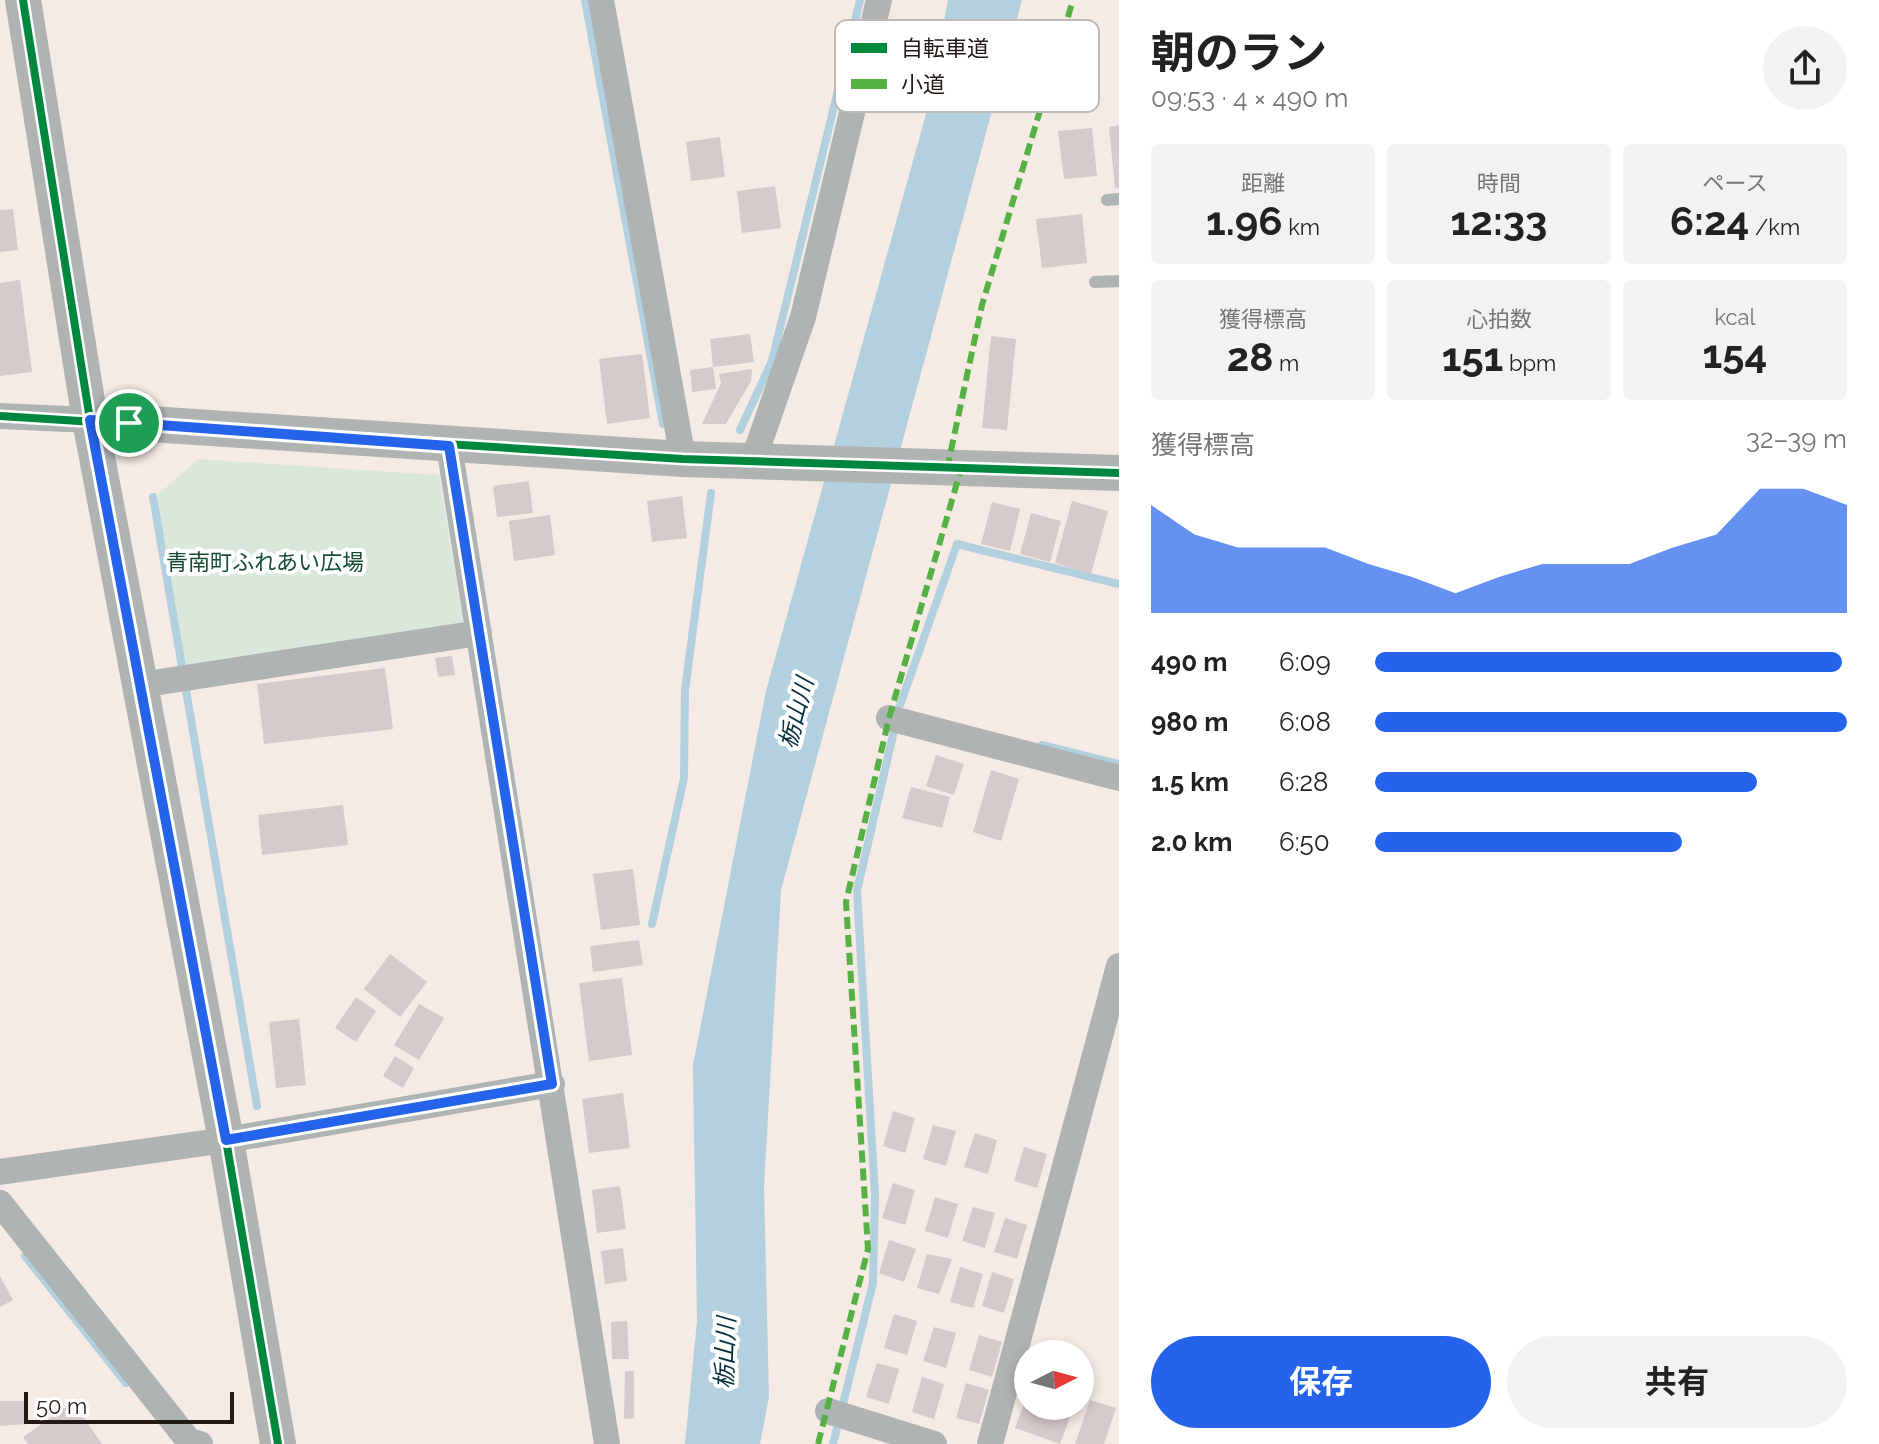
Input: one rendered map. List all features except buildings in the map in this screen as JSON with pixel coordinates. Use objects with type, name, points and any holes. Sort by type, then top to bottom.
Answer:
[{"type":"street","points":[[23,0],[90,420],[226,1140],[278,1444],[270,1444]]},
{"type":"street","points":[[601,0],[683,459]]},
{"type":"street","points":[[874,20],[879,0]]},
{"type":"street","points":[[766,462],[852,112]]},
{"type":"street","points":[[0,416],[683,459],[1119,473]]},
{"type":"street","points":[[449,446],[607,1444]]},
{"type":"street","points":[[140,685],[479,633]]},
{"type":"street","points":[[889,718],[1119,778]]},
{"type":"street","points":[[990,1444],[1119,966]]},
{"type":"street","points":[[0,1172],[226,1140],[552,1084]]},
{"type":"street","points":[[0,1203],[189,1441],[200,1444]]},
{"type":"street","points":[[828,1411],[934,1444]]},
{"type":"lane","points":[[1095,282],[1119,281]]},
{"type":"green space","name":"青南町ふれあい広場","points":[[198,459],[439,475],[465,631],[183,673],[155,497]]},
{"type":"water","points":[[948,0],[1022,0],[1017,20],[944,20]]},
{"type":"water","name":"栃山川","points":[[992,112],[781,890],[764,1187],[769,1397],[760,1444],[685,1444],[697,1321],[693,1065],[766,691],[926,114]]},
{"type":"waterway","points":[[585,0],[663,424]]},
{"type":"waterway","points":[[855,20],[860,0]]},
{"type":"waterway","points":[[740,430],[772,361],[835,103]]},
{"type":"waterway","points":[[652,924],[684,778],[685,690],[711,493]]},
{"type":"waterway","points":[[153,497],[257,1106]]},
{"type":"waterway","points":[[899,708],[957,544],[1119,584]]},
{"type":"waterway","points":[[833,1444],[873,1283],[875,1195],[857,891],[896,722]]},
{"type":"waterway","points":[[1042,745],[1119,764]]},
{"type":"waterway","points":[[25,1256],[126,1383]]},
{"type":"marked path","points":[[1067,20],[1073,0]]},
{"type":"marked path","points":[[947,469],[982,305],[1040,112]]},
{"type":"marked path","points":[[818,1444],[868,1249],[846,902],[889,718],[961,469]]},
{"type":"cycle path","points":[[23,0],[90,420],[226,1140],[278,1444]]},
{"type":"cycle path","points":[[0,416],[683,459],[1119,473]]},
{"type":"route","points":[[90,420],[129,423],[449,446],[552,1084],[226,1140],[90,420]]}]
